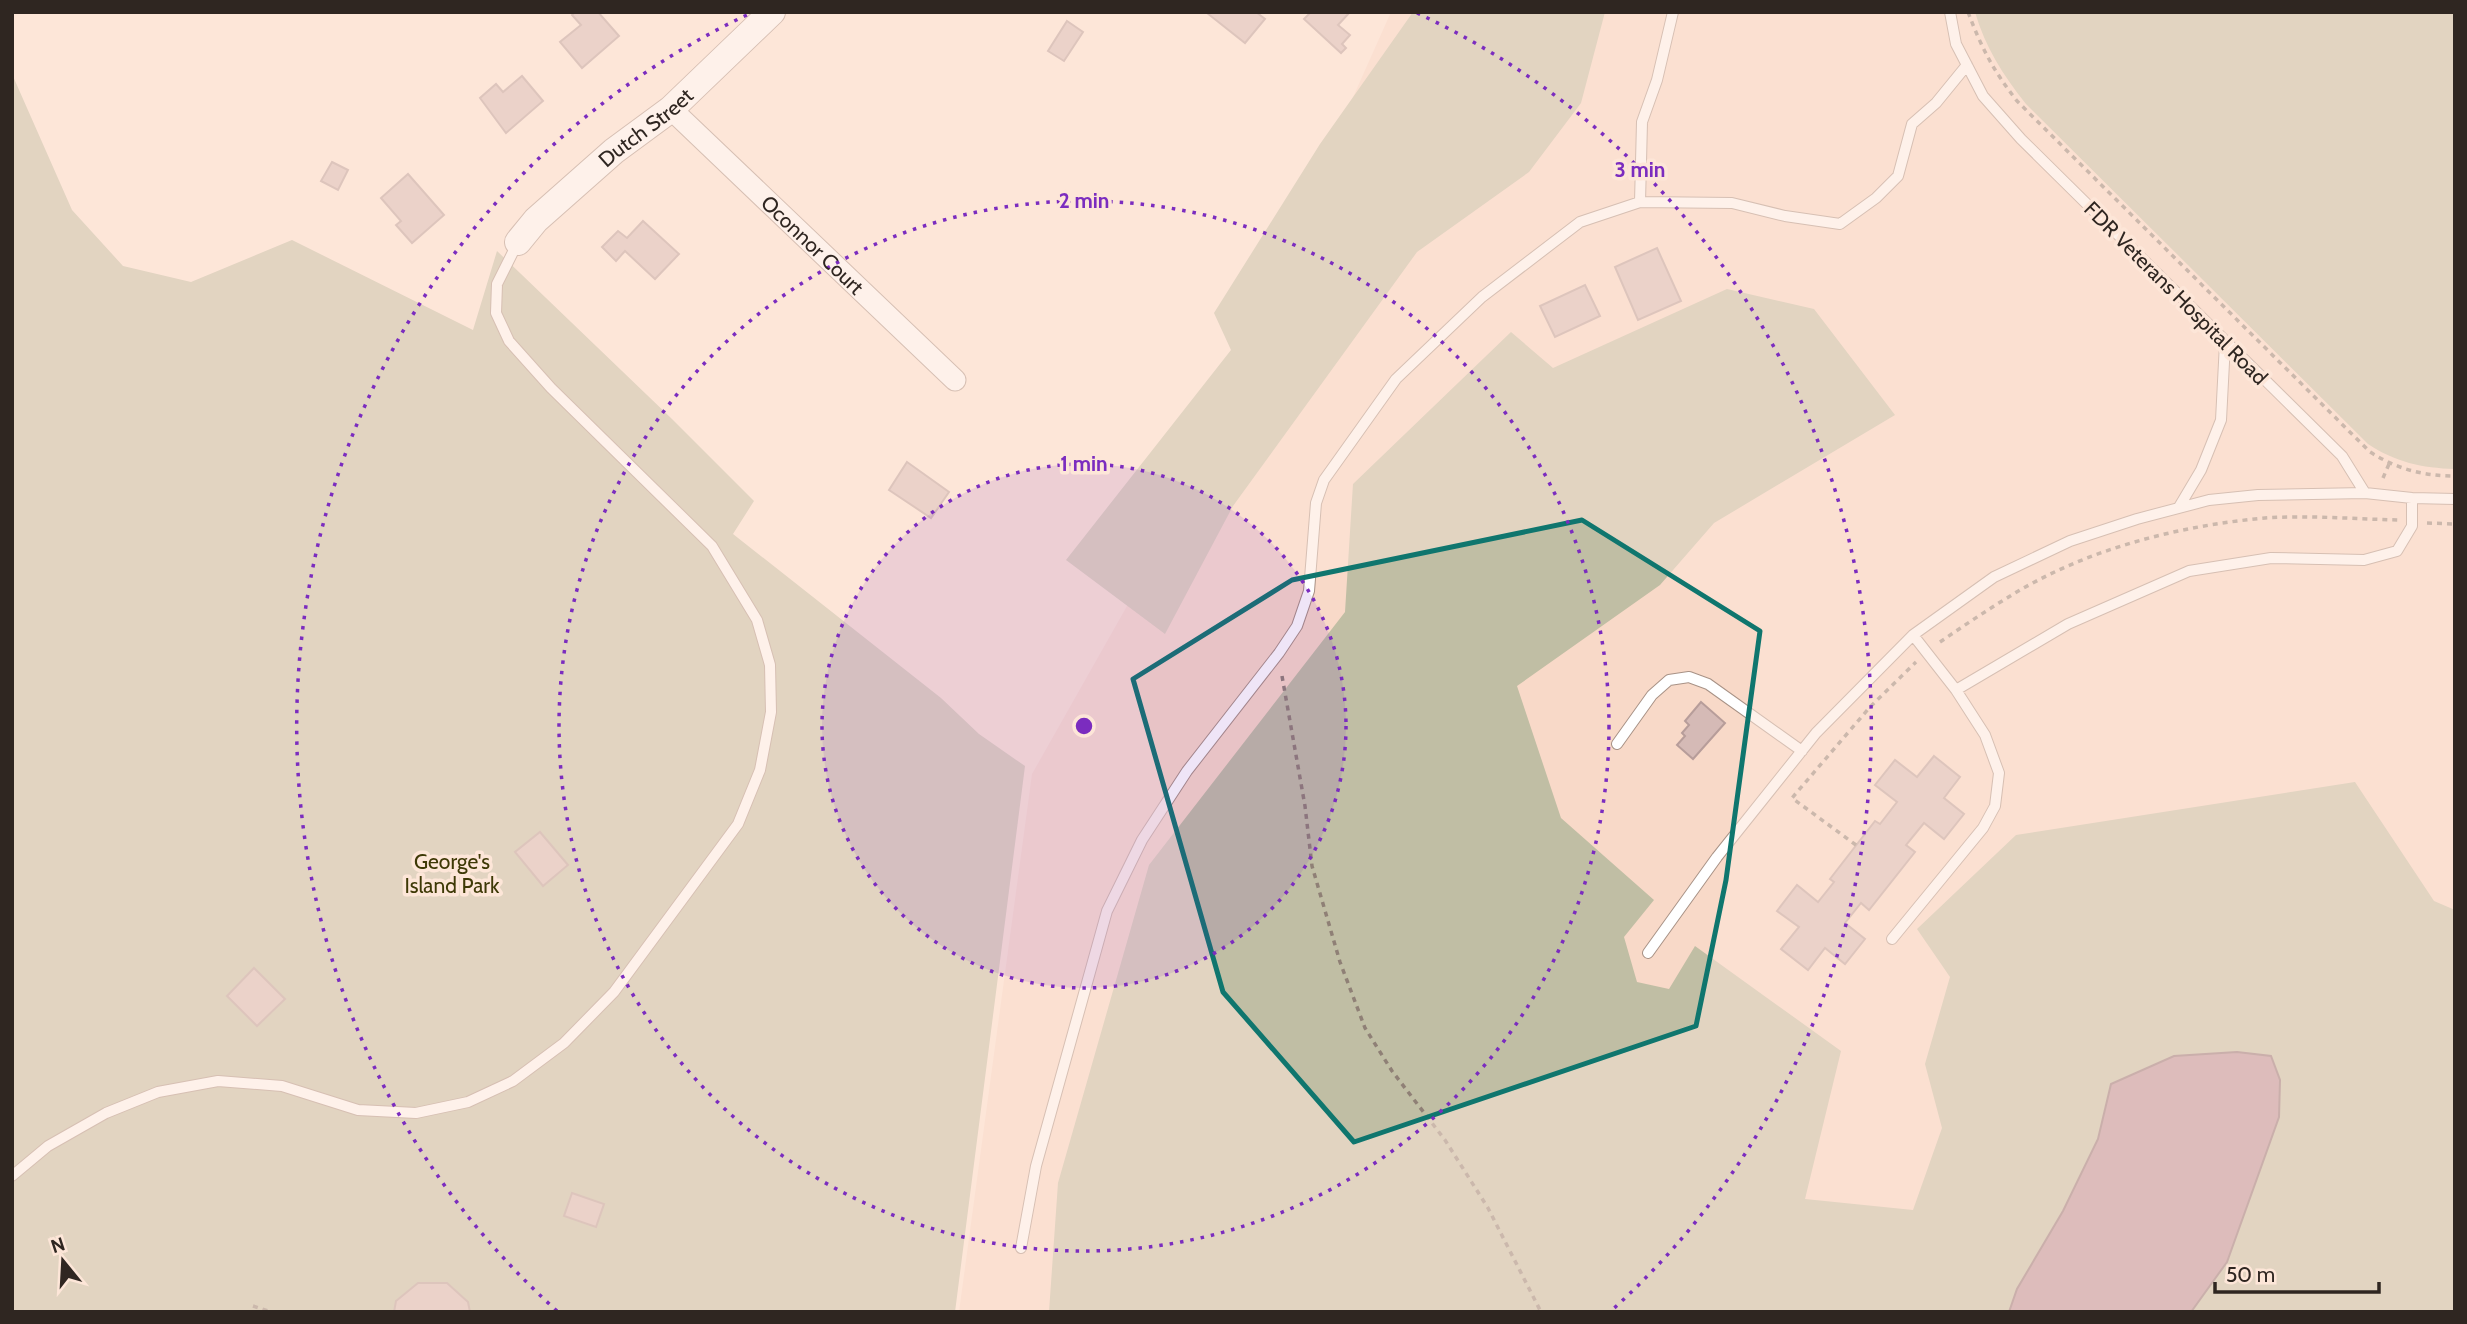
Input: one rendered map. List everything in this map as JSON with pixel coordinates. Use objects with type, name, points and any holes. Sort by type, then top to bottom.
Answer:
[{"type":"street","name":"Dutch Street","points":[[518,242],[536,220],[604,160],[671,109],[772,12]]},
{"type":"street","name":"Oconnor Court","points":[[671,109],[955,380]]},
{"type":"lane","points":[[1640,202],[1642,122],[1657,80],[1673,12]]},
{"type":"lane","name":"FDR Veterans Hospital Road","points":[[1950,12],[1956,44],[1983,96],[2021,139],[2342,456],[2365,493]]},
{"type":"lane","points":[[1021,1248],[1036,1166],[1107,911],[1142,841],[1186,771],[1279,653],[1297,626],[1309,591],[1316,503],[1324,480],[1396,379],[1482,297],[1580,222],[1640,202],[1732,202],[1785,216],[1840,224],[1876,198],[1898,176],[1912,124],[1936,103],[1967,65]]},
{"type":"lane","points":[[12,1176],[48,1146],[106,1113],[158,1091],[218,1081],[282,1086],[358,1110],[416,1113],[468,1102],[513,1081],[564,1043],[614,992],[738,824],[760,771],[771,712],[770,665],[757,620],[712,546],[551,387],[509,341],[496,313],[497,284],[518,242]]},
{"type":"lane","points":[[2179,507],[2201,470],[2221,420],[2225,343]]},
{"type":"lane","points":[[1648,953],[1717,857],[1816,733],[1913,635],[1994,577],[2070,541],[2209,500],[2258,495],[2365,493],[2455,499]]},
{"type":"lane","points":[[1956,690],[2067,624],[2189,571],[2271,558],[2364,560],[2397,551],[2412,526],[2412,498]]},
{"type":"lane","points":[[1892,939],[1983,828],[1995,806],[1999,774],[1986,735],[1956,690],[1913,635]]},
{"type":"lane","points":[[1617,744],[1652,695],[1669,680],[1689,677],[1708,684],[1802,751]]},
{"type":"path","points":[[1968,12],[1995,73],[2017,101],[2370,452],[2409,472],[2455,476]]},
{"type":"path","points":[[2385,473],[2389,464]]},
{"type":"path","points":[[1937,644],[2008,597],[2047,576],[2098,554],[2135,542],[2224,523],[2267,518],[2400,520]]},
{"type":"path","points":[[2425,523],[2455,524]]},
{"type":"path","points":[[1279,653],[1305,806],[1312,866],[1340,962],[1365,1028],[1392,1071],[1445,1140],[1488,1208],[1541,1312]]},
{"type":"path","points":[[1856,845],[1792,798],[1870,707],[1918,661]]},
{"type":"path","points":[[253,1306],[271,1312]]},
{"type":"highlighted area","points":[[1582,520],[1760,631],[1726,880],[1696,1026],[1354,1142],[1223,992],[1133,679],[1292,580]]},
{"type":"shaded area","points":[[1391,12],[2455,12],[2455,1312],[959,1312],[1032,774],[1127,606],[1145,528],[1329,151]]},
{"type":"shaded area","points":[[2237,1052],[2271,1056],[2280,1080],[2279,1117],[2227,1262],[2191,1312],[2009,1312],[2017,1289],[2063,1211],[2098,1139],[2111,1084],[2174,1056]]},
{"type":"green space","points":[[1413,12],[1605,12],[1581,103],[1529,172],[1417,252],[1233,506],[1165,634],[1066,560],[1231,350],[1214,313],[1320,144]]},
{"type":"green space","points":[[1975,12],[2455,12],[2455,469],[2409,463],[2368,444],[2026,104],[1996,60]]},
{"type":"green space","name":"George's Island Park","points":[[12,74],[72,210],[123,266],[191,282],[292,240],[473,330],[497,251],[754,501],[733,534],[941,698],[979,734],[1025,766],[955,1312],[12,1312]]},
{"type":"green space","points":[[1727,289],[1814,309],[1895,415],[1714,523],[1660,585],[1517,686],[1561,818],[1654,900],[1624,937],[1637,982],[1669,989],[1695,946],[1841,1051],[1805,1199],[1913,1210],[1942,1128],[1925,1064],[1950,977],[1917,929],[2016,835],[2355,782],[2434,901],[2455,910],[2455,1312],[2191,1312],[2227,1262],[2111,1084],[2098,1139],[2063,1211],[2017,1289],[2009,1312],[1049,1312],[1058,1183],[1149,865],[1345,612],[1353,484],[1511,332],[1553,368]]},
{"type":"building","points":[[575,12],[598,12],[619,36],[582,68],[560,42],[581,25],[572,15]]},
{"type":"building","points":[[1256,12],[1265,19],[1245,43],[1207,13]]},
{"type":"building","points":[[1311,12],[1350,12],[1338,25],[1350,35],[1342,44],[1346,48],[1341,53],[1304,19]]},
{"type":"building","points":[[1067,21],[1083,32],[1064,61],[1048,51]]},
{"type":"building","points":[[522,76],[543,101],[506,133],[480,98],[496,84],[503,92]]},
{"type":"building","points":[[332,162],[348,170],[338,190],[321,181]]},
{"type":"building","points":[[408,174],[444,215],[412,243],[396,225],[401,221],[381,198]]},
{"type":"building","points":[[643,221],[679,254],[655,279],[625,251],[616,261],[602,247],[618,231],[627,238]]},
{"type":"building","points":[[1657,248],[1681,301],[1638,320],[1615,267]]},
{"type":"building","points":[[1585,285],[1600,316],[1555,337],[1540,306]]},
{"type":"building","points":[[907,462],[949,492],[931,518],[889,490]]},
{"type":"building","points":[[1701,702],[1725,723],[1693,759],[1677,745],[1685,736],[1682,733],[1689,725],[1685,721]]},
{"type":"building","points":[[1934,756],[1960,777],[1944,798],[1964,814],[1944,839],[1924,823],[1906,845],[1915,852],[1869,910],[1861,903],[1845,923],[1865,939],[1845,964],[1825,948],[1808,970],[1781,949],[1799,927],[1777,911],[1797,885],[1818,902],[1834,882],[1830,879],[1875,821],[1880,824],[1897,802],[1875,785],[1895,760],[1917,777]]},
{"type":"building","points":[[540,832],[568,865],[543,886],[515,852]]},
{"type":"building","points":[[254,968],[285,999],[257,1026],[227,996]]},
{"type":"building","points":[[572,1193],[604,1204],[596,1227],[564,1216]]},
{"type":"building","points":[[418,1283],[447,1283],[468,1302],[470,1312],[394,1312],[396,1301]]}]
